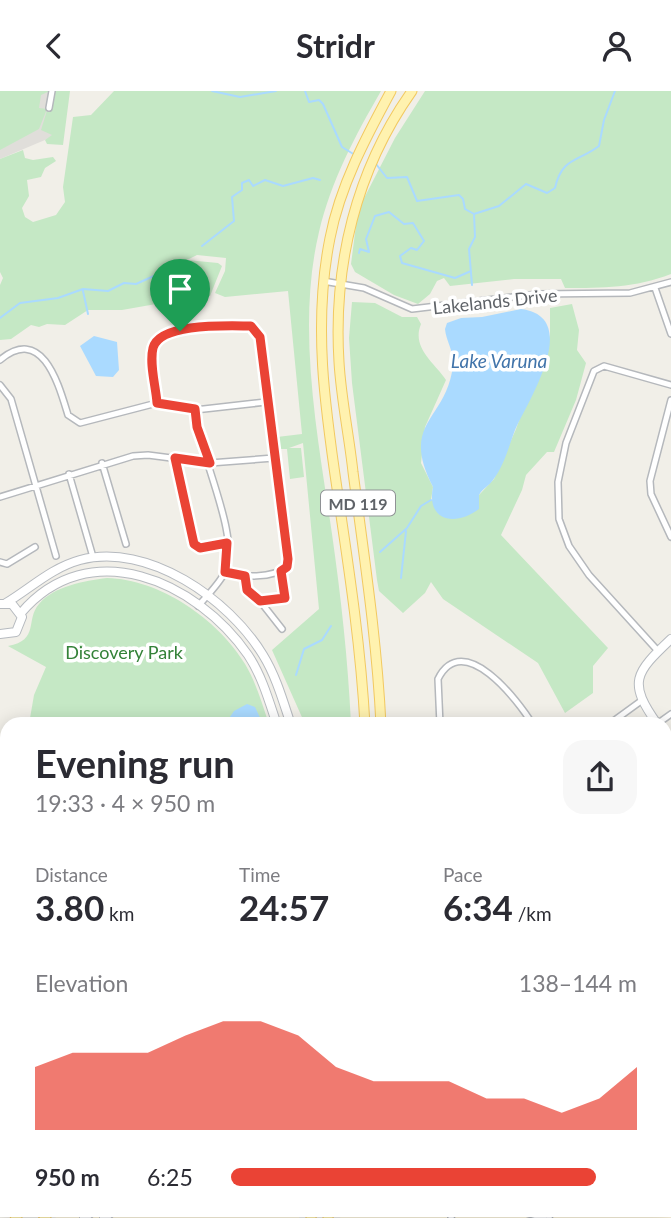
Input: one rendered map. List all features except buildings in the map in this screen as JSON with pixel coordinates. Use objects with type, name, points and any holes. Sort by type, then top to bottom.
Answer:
[{"type":"main road","name":"MD 119","points":[[364,717],[360,649],[323,387],[320,314],[333,224],[348,179],[391,91]]},
{"type":"main road","name":"MD 119","points":[[381,717],[371,604],[339,364],[340,282],[350,222],[361,188],[386,132],[412,91]]},
{"type":"street","points":[[49,108],[51,91]]},
{"type":"street","name":"Lakelands Drive","points":[[323,281],[364,288],[412,309],[538,294],[630,293],[671,282]]},
{"type":"street","points":[[655,288],[671,334]]},
{"type":"street","points":[[157,403],[152,355],[158,339],[194,328],[251,326],[260,337],[287,567],[281,571],[245,576],[225,572]]},
{"type":"street","points":[[0,360],[20,351],[34,352],[45,360],[56,374],[68,415],[75,422],[87,422],[157,403],[195,409],[266,401]]},
{"type":"street","points":[[658,651],[578,560],[563,534],[557,499],[566,443],[594,371],[604,366],[671,385]]},
{"type":"street","points":[[0,385],[11,399],[33,484],[56,555]]},
{"type":"street","points":[[671,400],[650,481],[651,494],[671,537]]},
{"type":"street","points":[[195,409],[197,427],[210,463],[227,543],[225,572],[198,606]]},
{"type":"street","points":[[0,496],[102,463],[148,455],[210,463],[274,458]]},
{"type":"street","points":[[175,458],[194,544],[200,548],[227,543]]},
{"type":"street","points":[[102,463],[126,544]]},
{"type":"street","points":[[69,474],[93,557]]},
{"type":"street","points":[[0,562],[7,564],[35,547]]},
{"type":"street","points":[[21,613],[3,603],[53,571],[93,557],[146,561],[169,569],[206,596],[245,631],[259,648],[274,675],[288,717]]},
{"type":"street","points":[[2,636],[20,626],[21,613],[32,600],[54,585],[93,572],[118,571],[147,576],[169,585],[198,606],[247,654],[261,681],[274,717]]},
{"type":"street","points":[[260,601],[285,598],[281,571]]},
{"type":"street","points":[[245,576],[247,590],[260,601],[282,629]]},
{"type":"street","points":[[652,717],[641,701],[640,675],[671,639]]},
{"type":"street","points":[[440,717],[438,679],[446,667],[464,661],[480,668],[512,693],[528,717]]},
{"type":"street","points":[[619,717],[641,701]]},
{"type":"shaded area","points":[[0,91],[60,91],[52,137],[0,159]]},
{"type":"shaded area","points":[[55,1217],[299,1217],[299,1218]]},
{"type":"shaded area","points":[[340,1217],[671,1217],[671,1218]]},
{"type":"green space","points":[[0,91],[50,91],[41,95],[39,108],[47,109],[39,129],[0,150]]},
{"type":"green space","points":[[53,91],[70,91],[63,145],[47,144],[45,140],[52,135],[41,130]]},
{"type":"green space","points":[[114,91],[381,91],[353,142],[330,195],[312,269],[309,306],[312,383],[341,605],[351,717],[302,717],[272,650],[319,609],[303,443],[289,448],[301,448],[304,477],[290,479],[287,449],[279,449],[277,437],[302,434],[288,291],[225,297],[215,293],[225,271],[226,258],[197,255],[187,260],[218,263],[222,266],[210,296],[170,306],[156,304],[122,310],[88,310],[65,325],[31,325],[11,339],[0,340],[0,285],[3,278],[0,272],[0,159],[23,150],[25,158],[33,160],[53,157],[56,161],[45,168],[41,177],[27,180],[29,196],[22,208],[25,217],[33,222],[56,215],[65,202],[63,187],[73,117],[91,115]]},
{"type":"green space","points":[[425,91],[671,91],[671,274],[632,285],[593,288],[565,288],[561,279],[514,279],[450,286],[444,278],[437,281],[430,294],[418,304],[394,295],[355,272],[351,264],[358,210],[395,138]]},
{"type":"green space","points":[[352,302],[375,303],[402,317],[417,317],[421,324],[419,340],[422,348],[446,380],[425,427],[421,463],[433,487],[431,500],[479,495],[494,479],[516,429],[550,335],[550,308],[572,304],[579,330],[577,350],[586,363],[576,400],[554,452],[547,452],[526,475],[501,535],[608,648],[593,666],[593,693],[565,713],[538,663],[443,599],[431,582],[425,593],[403,613],[379,591],[352,383],[349,338]]},
{"type":"green space","name":"Discovery Park","points":[[107,578],[147,586],[185,604],[203,617],[233,647],[245,664],[267,717],[30,717],[34,695],[46,667],[8,646],[18,643],[28,634],[35,610],[45,598],[70,585]]},
{"type":"water","name":"Lake Varuna","points":[[521,309],[539,315],[548,327],[550,343],[539,381],[500,469],[479,495],[479,509],[461,518],[444,517],[438,514],[434,507],[433,487],[424,465],[421,448],[423,434],[443,398],[453,365],[445,329],[447,323],[461,318],[482,317]]},
{"type":"water","points":[[94,336],[117,342],[119,370],[113,377],[96,376],[80,346]]},
{"type":"water","points":[[247,704],[255,707],[260,717],[230,717],[234,711]]},
{"type":"waterway","points":[[212,91],[240,97],[276,91]]},
{"type":"waterway","points":[[305,91],[309,102],[319,100],[323,104],[342,147],[355,155]]},
{"type":"waterway","points":[[376,164],[387,178],[407,177],[417,201],[459,195],[463,199],[465,209],[474,214],[499,206],[526,184],[547,193],[555,188],[566,165],[599,146],[604,120],[615,91]]},
{"type":"waterway","points":[[202,246],[234,221],[232,197],[242,190],[242,183],[249,180],[253,186],[265,180],[283,186],[313,178],[320,180]]},
{"type":"waterway","points":[[359,253],[360,249],[369,252],[366,239],[375,216],[389,212],[404,224],[413,223],[424,241],[417,250],[411,248],[400,256],[402,263],[455,278],[471,271]]},
{"type":"waterway","points":[[472,285],[469,249],[475,237],[474,214]]},
{"type":"waterway","points":[[0,318],[20,303],[58,298],[83,289],[108,291],[124,283],[136,284],[156,275],[176,276],[183,270]]},
{"type":"waterway","points":[[83,291],[88,314]]},
{"type":"waterway","points":[[380,552],[407,528],[421,506],[431,500]]},
{"type":"waterway","points":[[401,578],[406,531]]},
{"type":"waterway","points":[[296,675],[304,649],[322,640],[331,626]]},
{"type":"route","points":[[251,326],[259,332],[288,559],[287,567],[281,571],[285,598],[260,601],[247,590],[245,576],[234,576],[225,572],[227,543],[200,548],[196,548],[194,544],[175,458],[210,463],[197,427],[195,409],[157,403],[152,355],[153,346],[158,339],[180,331],[251,326]]}]
